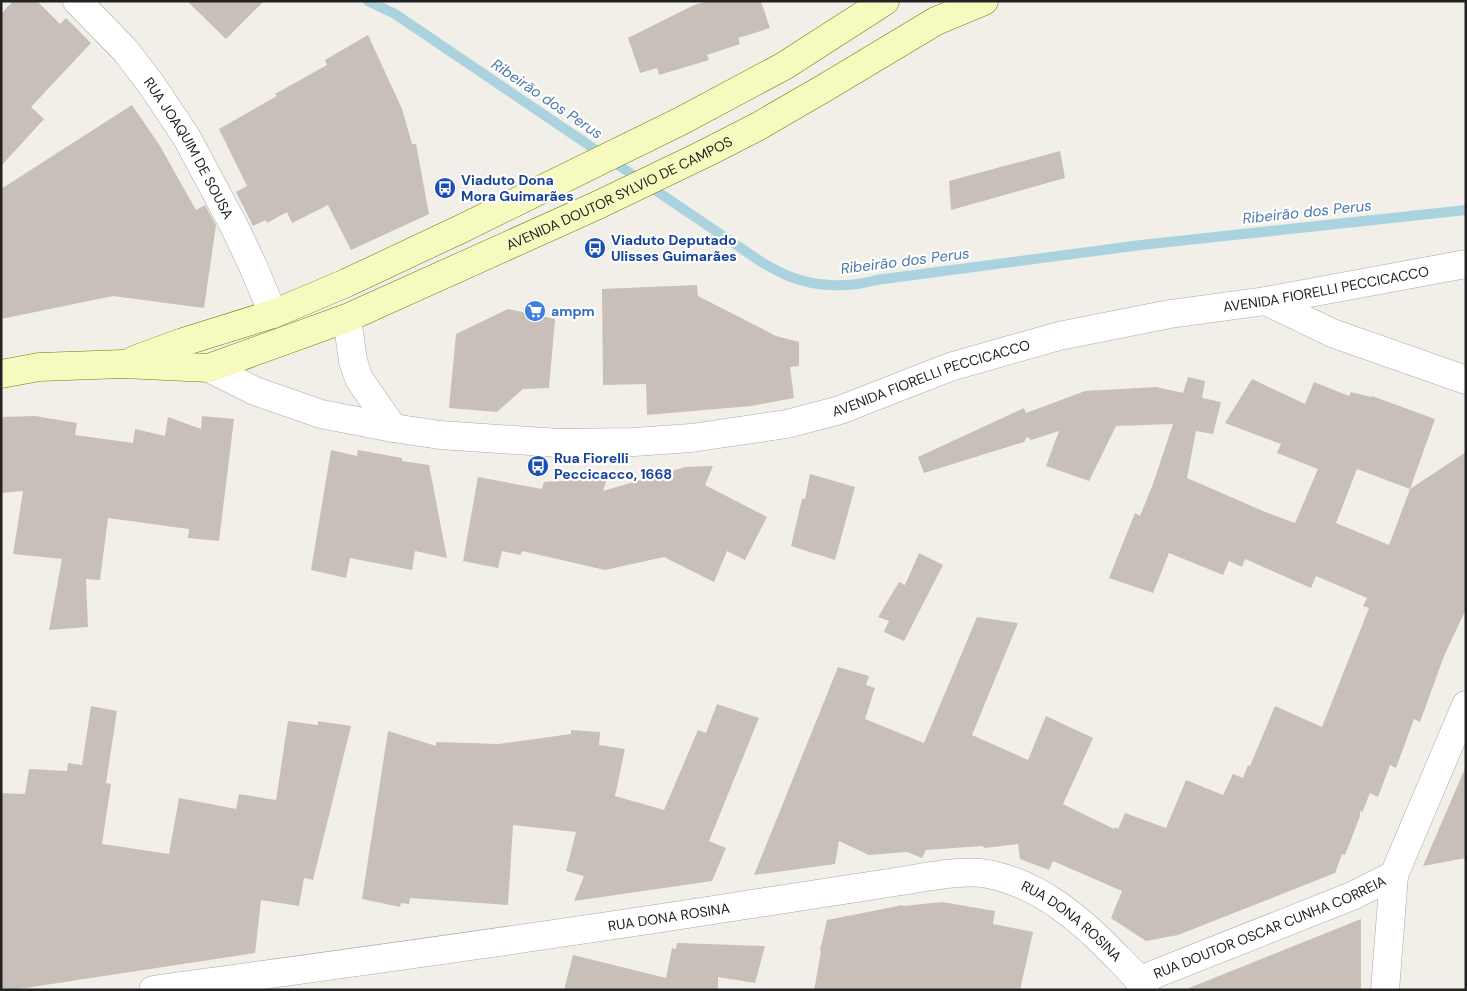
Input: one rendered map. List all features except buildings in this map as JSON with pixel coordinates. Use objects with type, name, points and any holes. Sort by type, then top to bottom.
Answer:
[{"type":"main road","points":[[273,314],[346,283],[681,121],[784,66],[885,1]]},
{"type":"main road","name":"AVENIDA DOUTOR SYLVIO DE CAMPOS","points":[[288,340],[347,318],[670,171],[756,127],[936,21],[984,1]]},
{"type":"main road","name":"AVENIDA FIORELLI PECCICACCO","points":[[123,364],[183,342],[273,314]]},
{"type":"main road","name":"AVENIDA FIORELLI PECCICACCO","points":[[1,374],[39,367],[123,364],[209,368],[288,340]]},
{"type":"street","name":"RUA JOAQUIM DE SOUSA","points":[[77,1],[125,50],[151,84],[187,138],[245,250],[273,314]]},
{"type":"street","name":"AVENIDA FIORELLI PECCICACCO","points":[[209,368],[255,391],[321,414],[392,428],[478,438],[559,443],[634,442],[701,437],[787,424],[840,410],[950,367],[1059,336],[1170,314],[1266,301],[1466,264]]},
{"type":"street","points":[[1266,301],[1332,333],[1466,380]]},
{"type":"street","points":[[347,318],[353,361],[359,379],[392,428]]},
{"type":"street","name":"RUA DOUTOR OSCAR CUNHA CORREIA","points":[[1142,985],[1352,896],[1394,874],[1466,705]]},
{"type":"street","name":"RUA DONA ROSINA","points":[[153,990],[955,874],[986,873],[1018,882],[1043,895],[1074,916],[1109,948],[1142,985]]},
{"type":"street","points":[[1385,990],[1394,874]]},
{"type":"waterway","name":"Ribeirão dos Perus","points":[[368,1],[395,14],[763,263],[791,277],[811,283],[833,285],[866,283],[876,280],[1141,245],[1466,210]]},
{"type":"place","name":"Viaduto Dona Mora Guimarães","points":[[445,188]]},
{"type":"place","name":"Viaduto Deputado Ulisses Guimarães","points":[[595,248]]},
{"type":"place","name":"ampm","points":[[535,311]]},
{"type":"place","name":"Rua Fiorelli Peccicacco, 1668","points":[[538,466]]}]
